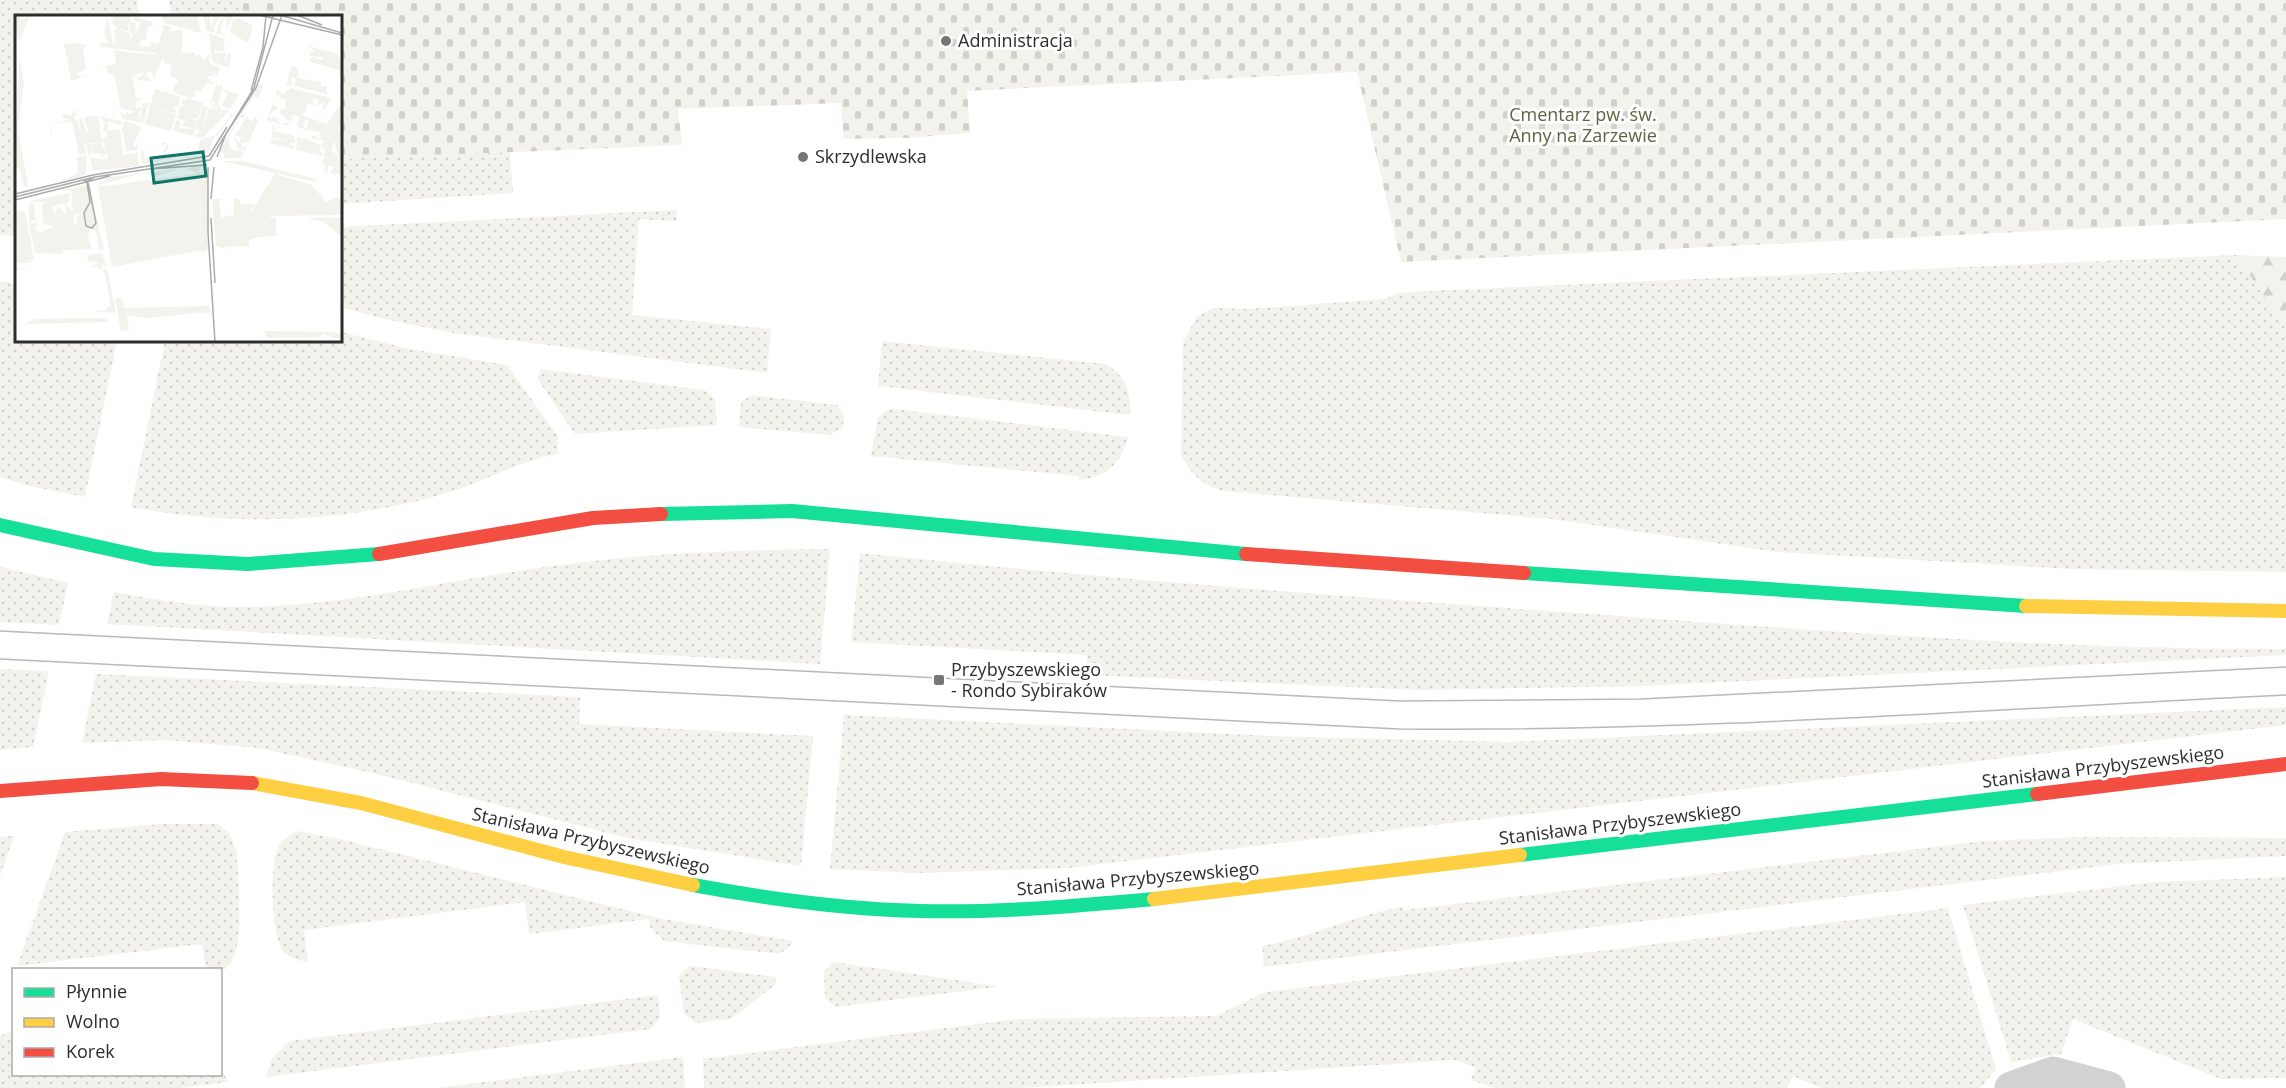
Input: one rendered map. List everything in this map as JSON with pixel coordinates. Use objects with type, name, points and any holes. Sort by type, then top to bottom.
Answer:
[{"type":"main road","points":[[0,525],[154,559],[248,564],[386,553],[593,518],[694,512],[792,512],[1218,552],[1879,598],[2067,608],[2286,611]]},
{"type":"main road","name":"Stanisława Przybyszewskiego","points":[[0,791],[163,780],[256,784],[362,805],[665,880],[797,900],[899,910],[957,911],[1068,907],[1180,896],[2286,764]]},
{"type":"street","points":[[2011,1088],[2053,1073],[2109,1088]]},
{"type":"green space","points":[[0,0],[137,0],[139,15],[15,15],[15,237],[0,234]]},
{"type":"green space","points":[[169,0],[241,0],[241,15],[171,15]]},
{"type":"green space","name":"Cmentarz pw. św. Anny na Zarzewie","points":[[241,0],[2286,0],[2286,219],[1401,262],[1357,72],[967,91],[970,133],[906,138],[844,139],[841,103],[678,109],[682,145],[342,159],[342,15],[241,15]]},
{"type":"green space","points":[[510,152],[513,193],[342,204],[342,159]]},
{"type":"green space","points":[[677,210],[676,221],[639,219],[632,315],[771,329],[767,373],[453,333],[380,318],[342,307],[342,227]]},
{"type":"green space","points":[[2236,255],[2286,328],[2286,572],[2071,569],[1778,552],[1551,519],[1223,491],[1202,482],[1188,467],[1181,454],[1183,342],[1197,317],[1213,308],[1249,309],[1385,299],[1399,293],[1429,291]]},
{"type":"green space","points":[[2236,255],[2286,257],[2286,328]]},
{"type":"green space","points":[[0,281],[15,284],[15,342],[117,342],[85,497],[26,485],[0,477]]},
{"type":"green space","points":[[342,332],[410,349],[507,365],[557,435],[558,454],[530,461],[450,492],[372,510],[332,516],[250,519],[170,513],[131,507],[165,342],[342,342]]},
{"type":"green space","points":[[882,341],[1106,364],[1126,385],[1130,399],[1130,415],[878,386]]},
{"type":"green space","points":[[541,369],[704,390],[715,399],[717,425],[575,434],[537,378]]},
{"type":"green space","points":[[752,395],[837,405],[844,415],[843,427],[830,435],[739,427],[741,402]]},
{"type":"green space","points":[[888,410],[1128,437],[1122,454],[1111,467],[1097,476],[1079,480],[1079,476],[871,456],[878,417]]},
{"type":"green space","points":[[830,549],[820,664],[107,624],[114,592],[198,605],[249,607],[286,605],[361,597],[545,567],[616,558],[723,551]]},
{"type":"green space","points":[[860,553],[1246,588],[1796,629],[2041,644],[2286,649],[2286,655],[1642,686],[1418,690],[1087,675],[1087,655],[851,642]]},
{"type":"green space","points":[[0,567],[68,583],[59,625],[0,622]]},
{"type":"green space","points":[[0,669],[49,671],[33,747],[0,750]]},
{"type":"green space","points":[[96,674],[580,697],[579,724],[813,736],[801,866],[628,838],[373,773],[258,748],[165,740],[82,743]]},
{"type":"green space","points":[[2286,707],[2286,725],[1068,868],[917,873],[830,869],[844,715],[1270,736],[1510,742]]},
{"type":"green space","points":[[162,824],[218,824],[229,833],[237,852],[240,915],[236,949],[231,961],[224,969],[206,968],[202,944],[17,966],[65,832]]},
{"type":"green space","points":[[297,831],[348,841],[658,918],[792,941],[792,944],[780,954],[664,941],[650,927],[649,919],[529,934],[525,902],[304,930],[308,962],[291,957],[283,951],[279,943],[274,917],[273,871],[277,850],[285,839]]},
{"type":"green space","points":[[14,836],[0,876],[0,837]]},
{"type":"green space","points":[[2085,837],[2286,838],[2286,856],[2119,864],[1264,967],[1262,946],[1297,938],[1366,915],[1402,907],[1404,910],[1984,841]]},
{"type":"green space","points":[[2286,877],[2286,1078],[2221,1079],[2073,1019],[2061,1054],[2011,1062],[1963,905],[2155,882]]},
{"type":"green space","points":[[1948,908],[1996,1069],[1980,1088],[1821,1088],[1793,1076],[1787,1088],[1495,1088],[1471,1080],[1475,1067],[1454,1060],[1022,1088],[704,1088],[703,1059],[1016,1019],[1216,1016],[1265,992]]},
{"type":"green space","points":[[834,962],[996,987],[835,1007],[825,998],[824,971]]},
{"type":"green space","points":[[689,966],[776,977],[776,984],[731,1019],[696,1023],[684,1014],[679,976]]},
{"type":"green space","points":[[658,995],[660,1019],[650,1029],[266,1077],[272,1058],[290,1041]]},
{"type":"green space","points":[[12,1033],[12,1076],[222,1076],[222,1069],[228,1082],[181,1088],[0,1088],[0,1036]]},
{"type":"green space","points":[[683,1057],[685,1088],[437,1088]]},
{"type":"tram line","points":[[0,631],[1400,701],[1641,699],[2286,667]]},
{"type":"tram line","points":[[0,659],[1399,729],[1510,729],[1732,723],[2286,695]]},
{"type":"traffic: fast","points":[[661,514],[792,511],[1246,554]]},
{"type":"traffic: fast","points":[[0,525],[154,559],[248,564],[379,554]]},
{"type":"traffic: fast","points":[[1524,573],[2026,606]]},
{"type":"traffic: fast","points":[[1520,855],[2037,794]]},
{"type":"traffic: fast","points":[[693,885],[806,902],[920,911],[1008,910],[1154,899]]},
{"type":"traffic: slow","points":[[2026,606],[2286,611]]},
{"type":"traffic: slow","points":[[252,783],[361,803],[564,857],[693,885]]},
{"type":"traffic: slow","points":[[1154,899],[1520,855]]},
{"type":"traffic: jam","points":[[379,554],[593,518],[661,514]]},
{"type":"traffic: jam","points":[[1246,554],[1524,573]]},
{"type":"traffic: jam","points":[[2037,794],[2286,764]]},
{"type":"traffic: jam","points":[[0,791],[161,779],[252,783]]},
{"type":"place","name":"Administracja","points":[[946,41]]},
{"type":"place","name":"Skrzydlewska","points":[[803,157]]},
{"type":"place","name":"Przybyszewskiego - Rondo Sybiraków","points":[[939,680]]}]
